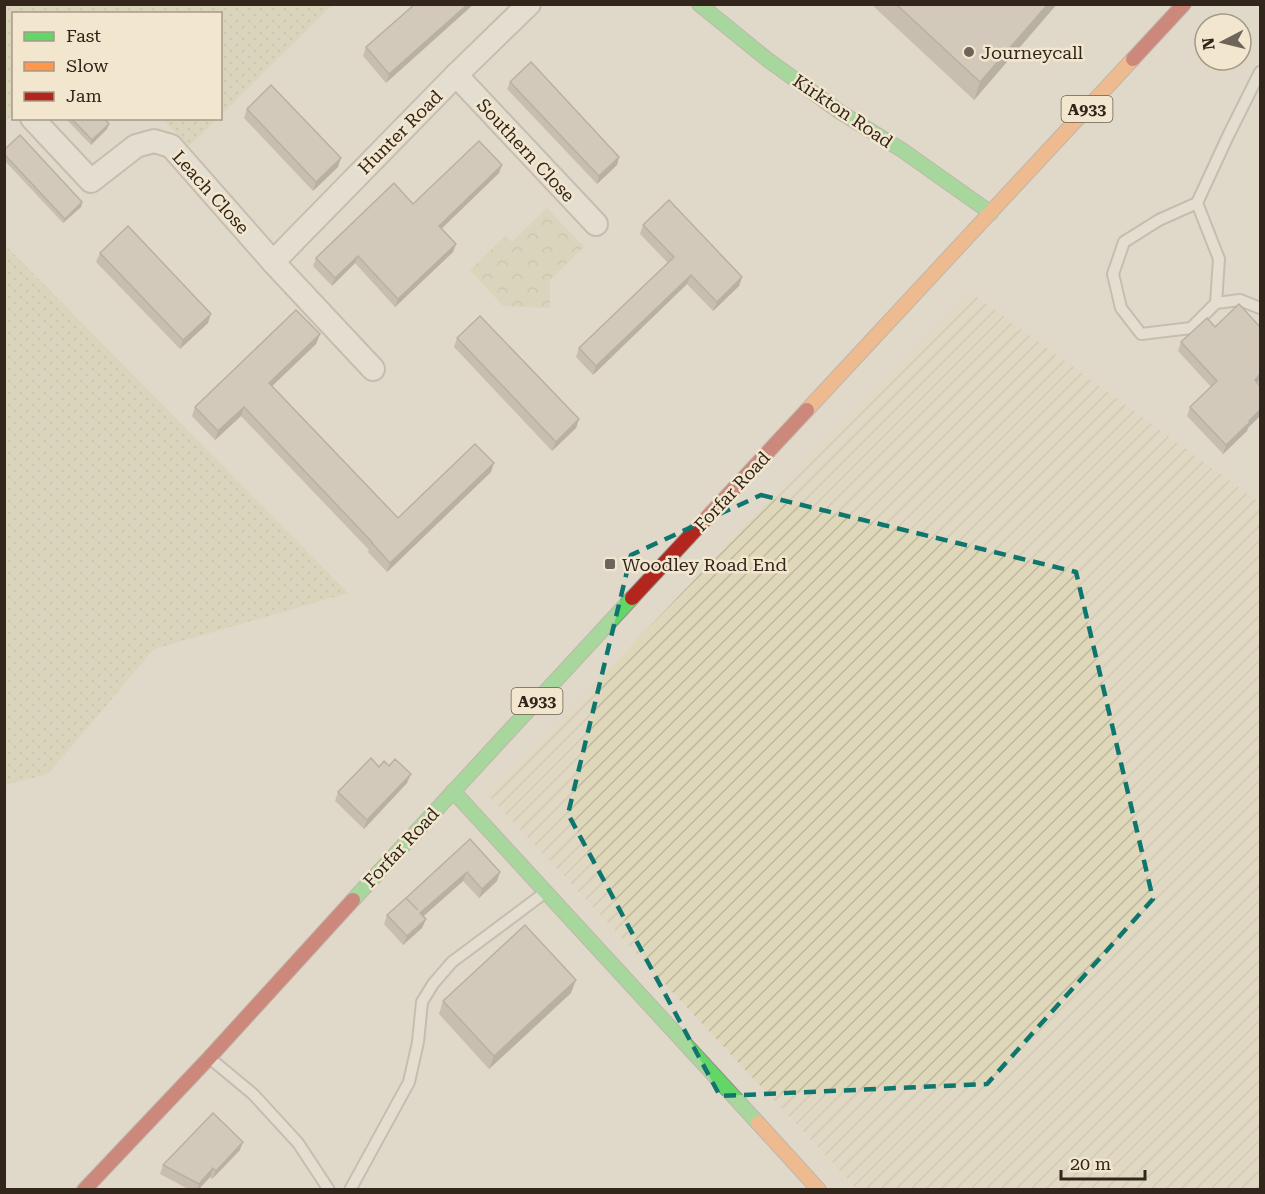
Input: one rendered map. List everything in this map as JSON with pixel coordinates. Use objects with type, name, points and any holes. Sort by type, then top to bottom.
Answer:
[{"type":"main road","name":"Kirkton Road","points":[[699,4],[768,60],[840,112],[902,150],[991,213]]},
{"type":"main road","name":"Forfar Road","points":[[84,1190],[209,1058],[453,791],[1184,4]]},
{"type":"main road","points":[[453,791],[819,1190]]},
{"type":"street","name":"Hunter Road","points":[[273,262],[456,75],[529,4]]},
{"type":"street","name":"Southern Close","points":[[456,75],[596,224]]},
{"type":"street","name":"Leach Close","points":[[34,120],[91,181],[136,146],[154,141],[171,146],[273,262],[373,369]]},
{"type":"lane","points":[[1260,72],[1197,203],[1159,220],[1124,242],[1113,273],[1121,308],[1141,334],[1191,328],[1216,303],[1240,300],[1260,308]]},
{"type":"lane","points":[[1197,203],[1219,260],[1216,303]]},
{"type":"lane","points":[[350,1190],[409,1082],[418,1042],[422,1002],[433,984],[452,962],[545,892]]},
{"type":"lane","points":[[209,1058],[253,1094],[298,1143],[329,1190]]},
{"type":"highlighted area","points":[[761,495],[1076,572],[1153,899],[987,1084],[720,1096],[568,814],[631,555]]},
{"type":"shaded area","points":[[970,292],[1260,503],[1260,1189],[857,1189],[488,795]]},
{"type":"green space","points":[[9,4],[332,4],[222,114],[222,12],[12,12],[12,114],[5,122],[4,9]]},
{"type":"green space","points":[[163,120],[216,120],[189,146]]},
{"type":"green space","points":[[547,208],[584,247],[550,280],[550,308],[503,306],[470,270],[505,236],[512,242]]},
{"type":"green space","points":[[4,244],[348,593],[154,649],[48,774],[5,785]]},
{"type":"building","points":[[415,4],[468,4],[389,74],[366,47]]},
{"type":"building","name":"Journeycall","points":[[896,4],[1048,4],[980,82]]},
{"type":"building","points":[[531,62],[619,157],[599,176],[510,82]]},
{"type":"building","points":[[271,85],[341,158],[316,182],[247,109]]},
{"type":"building","points":[[73,120],[106,120],[109,124],[92,140]]},
{"type":"building","points":[[20,135],[82,202],[65,219],[4,154],[4,150]]},
{"type":"building","points":[[479,141],[502,165],[439,226],[456,244],[398,299],[358,256],[335,278],[316,258],[394,183],[413,204]]},
{"type":"building","points":[[669,200],[742,277],[717,302],[691,275],[596,366],[579,348],[674,257],[643,225]]},
{"type":"building","points":[[128,226],[211,314],[183,340],[100,253]]},
{"type":"building","points":[[1239,304],[1260,327],[1260,374],[1255,380],[1260,386],[1260,410],[1226,445],[1190,407],[1217,381],[1181,342],[1207,318],[1215,327]]},
{"type":"building","points":[[296,310],[320,334],[269,383],[398,518],[475,444],[494,463],[390,563],[244,407],[218,431],[195,407]]},
{"type":"building","points":[[480,316],[579,419],[556,442],[457,338]]},
{"type":"building","points":[[371,758],[379,767],[384,761],[389,766],[395,759],[411,774],[367,820],[338,792]]},
{"type":"building","points":[[470,839],[500,872],[482,889],[467,872],[420,913],[426,919],[407,936],[387,915]]},
{"type":"building","points":[[525,925],[576,980],[494,1056],[443,1001]]},
{"type":"building","points":[[213,1113],[243,1142],[216,1171],[213,1168],[199,1184],[163,1165]]},
{"type":"traffic: fast","points":[[699,4],[768,60],[840,112],[902,150],[991,213]]},
{"type":"traffic: fast","points":[[353,900],[632,598]]},
{"type":"traffic: fast","points":[[453,791],[758,1123]]},
{"type":"traffic: slow","points":[[807,410],[1133,59]]},
{"type":"traffic: slow","points":[[758,1123],[819,1190]]},
{"type":"traffic: jam","points":[[1133,59],[1184,4]]},
{"type":"traffic: jam","points":[[632,598],[807,410]]},
{"type":"traffic: jam","points":[[84,1190],[209,1058],[353,900]]},
{"type":"place","name":"Journeycall","points":[[969,52]]},
{"type":"place","name":"Woodley Road End","points":[[610,564]]}]
